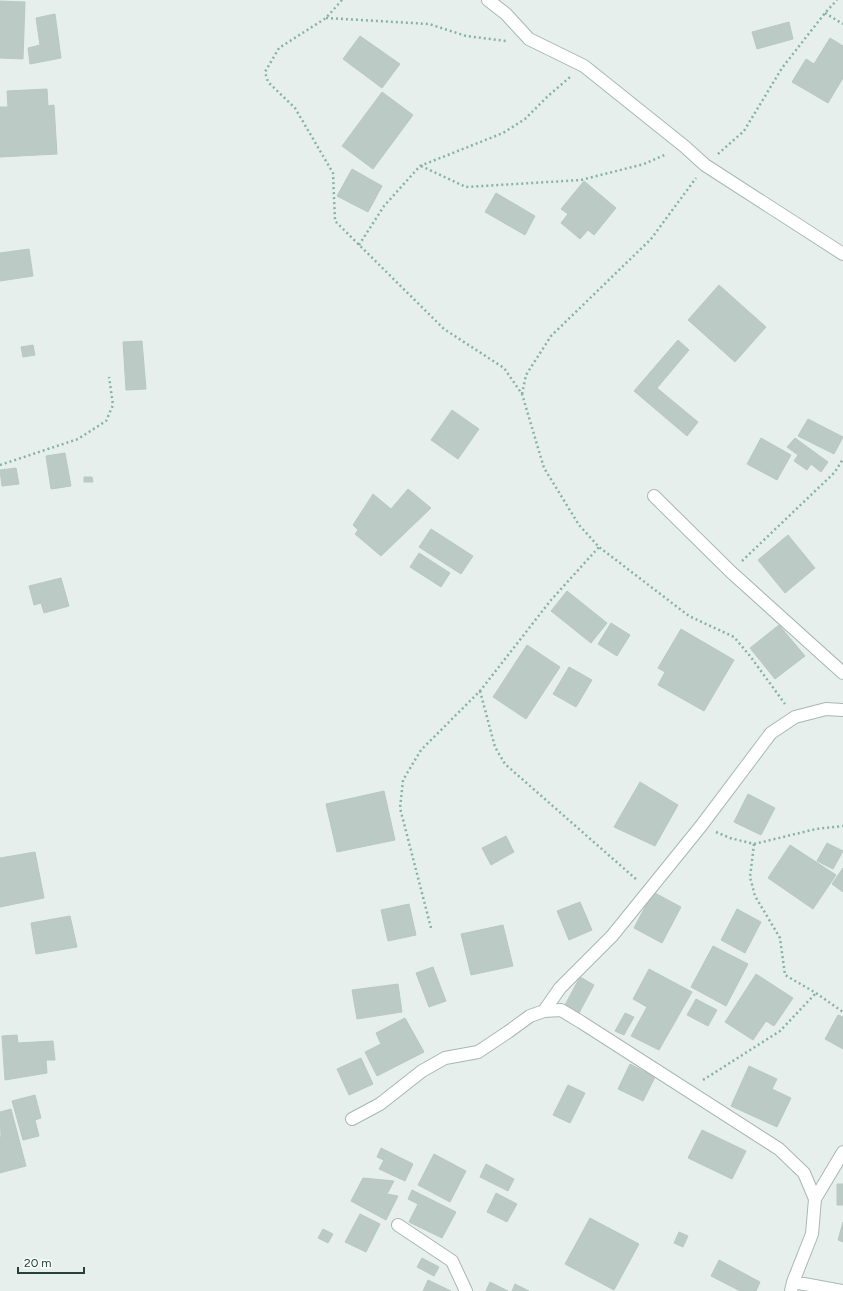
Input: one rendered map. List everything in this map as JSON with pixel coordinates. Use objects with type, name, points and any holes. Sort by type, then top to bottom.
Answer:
[{"type":"street","points":[[488,0],[506,14],[529,40],[584,66],[684,146],[705,165],[843,254]]},
{"type":"street","points":[[654,496],[730,572],[843,673]]},
{"type":"street","points":[[544,1011],[560,988],[612,936],[701,826],[771,733],[795,717],[826,709],[843,710]]},
{"type":"street","points":[[352,1119],[380,1104],[422,1071],[445,1058],[478,1052],[530,1016],[544,1011],[560,1010],[779,1149],[804,1173],[815,1199]]},
{"type":"street","points":[[843,1152],[815,1199],[812,1234],[792,1286],[843,1291]]},
{"type":"street","points":[[398,1225],[452,1261],[466,1291]]},
{"type":"path","points":[[342,0],[326,18],[279,48],[265,72],[268,82],[295,108],[333,173],[335,221],[444,329],[504,368],[522,394],[544,468],[579,525],[599,547],[689,616],[734,637],[750,656],[795,717]]},
{"type":"path","points":[[522,394],[526,375],[551,336],[651,239],[705,165],[744,131],[782,68],[837,0]]},
{"type":"path","points":[[825,13],[843,24]]},
{"type":"path","points":[[326,18],[429,24],[466,36],[512,41],[529,40]]},
{"type":"path","points":[[358,245],[384,206],[420,166],[503,133],[525,119],[548,96],[584,66]]},
{"type":"path","points":[[420,166],[466,187],[581,180],[644,164],[684,146]]},
{"type":"path","points":[[0,465],[78,439],[106,421],[113,405],[109,377]]},
{"type":"path","points":[[730,572],[835,472],[843,459]]},
{"type":"path","points":[[432,928],[400,808],[403,780],[421,750],[480,691],[551,600],[599,547]]},
{"type":"path","points":[[480,691],[495,747],[505,764],[648,890]]},
{"type":"path","points":[[701,826],[730,838],[754,844],[816,829],[843,826]]},
{"type":"path","points":[[754,844],[750,877],[755,896],[780,938],[785,975],[816,993],[843,1012]]},
{"type":"path","points":[[687,1091],[780,1031],[816,993]]},
{"type":"building","points":[[0,1],[25,2],[23,59],[0,58]]},
{"type":"building","points":[[55,14],[61,58],[30,64],[28,48],[40,45],[36,18]]},
{"type":"building","points":[[789,22],[793,39],[757,49],[752,32]]},
{"type":"building","points":[[360,36],[400,64],[382,88],[343,59]]},
{"type":"building","points":[[830,38],[843,46],[843,78],[828,103],[792,82],[806,59],[814,64]]},
{"type":"building","points":[[47,89],[48,106],[54,105],[57,154],[0,157],[0,107],[8,107],[7,91]]},
{"type":"building","points":[[382,92],[413,115],[373,169],[342,146]]},
{"type":"building","points":[[352,169],[382,186],[368,212],[337,196]]},
{"type":"building","points":[[584,181],[616,208],[594,235],[588,230],[580,239],[561,223],[568,214],[561,209]]},
{"type":"building","points":[[496,193],[535,216],[525,235],[485,212]]},
{"type":"building","points":[[29,249],[33,276],[0,281],[0,253]]},
{"type":"building","points":[[719,285],[766,327],[735,362],[688,320]]},
{"type":"building","points":[[678,340],[689,350],[657,388],[698,422],[687,436],[634,391]]},
{"type":"building","points":[[142,341],[146,389],[126,390],[123,342]]},
{"type":"building","points":[[33,345],[35,355],[23,357],[21,347]]},
{"type":"building","points":[[452,410],[479,429],[458,459],[431,440]]},
{"type":"building","points":[[808,419],[843,437],[834,454],[798,436]]},
{"type":"building","points":[[761,438],[791,455],[777,480],[747,464]]},
{"type":"building","points":[[795,438],[828,462],[821,472],[811,464],[807,470],[794,461],[798,455],[787,447]]},
{"type":"building","points":[[65,453],[71,486],[51,489],[46,456]]},
{"type":"building","points":[[16,468],[19,484],[2,486],[0,470]]},
{"type":"building","points":[[84,477],[92,477],[93,482],[84,482]]},
{"type":"building","points":[[408,489],[431,508],[381,556],[355,534],[358,530],[353,525],[373,494],[391,509]]},
{"type":"building","points":[[431,529],[473,556],[461,574],[419,547]]},
{"type":"building","points":[[788,535],[815,568],[785,593],[758,560]]},
{"type":"building","points":[[419,553],[450,573],[441,587],[410,567]]},
{"type":"building","points":[[61,578],[69,606],[44,613],[41,603],[34,605],[29,586]]},
{"type":"building","points":[[567,591],[607,623],[591,643],[551,611]]},
{"type":"building","points":[[611,623],[630,635],[617,656],[598,644]]},
{"type":"building","points":[[779,625],[805,656],[775,679],[750,648]]},
{"type":"building","points":[[681,629],[734,660],[704,711],[658,685],[665,672],[658,668]]},
{"type":"building","points":[[527,645],[560,667],[526,719],[493,697]]},
{"type":"building","points":[[569,667],[592,680],[576,707],[553,694]]},
{"type":"building","points":[[640,782],[678,805],[655,846],[614,827]]},
{"type":"building","points":[[384,791],[395,840],[337,852],[326,804]]},
{"type":"building","points":[[748,794],[775,808],[761,835],[734,822]]},
{"type":"building","points":[[506,836],[514,852],[491,865],[482,848]]},
{"type":"building","points":[[827,843],[843,851],[833,869],[817,861]]},
{"type":"building","points":[[790,845],[836,875],[813,909],[768,878]]},
{"type":"building","points":[[35,852],[44,898],[0,907],[0,858]]},
{"type":"building","points":[[843,868],[843,892],[832,884]]},
{"type":"building","points":[[653,892],[681,907],[662,943],[634,928]]},
{"type":"building","points":[[580,902],[592,930],[569,940],[557,911]]},
{"type":"building","points":[[409,904],[416,935],[388,941],[381,910]]},
{"type":"building","points":[[737,909],[761,922],[745,953],[721,940]]},
{"type":"building","points":[[70,916],[77,947],[36,954],[31,923]]},
{"type":"building","points":[[503,925],[513,966],[471,975],[461,934]]},
{"type":"building","points":[[713,946],[748,964],[726,1006],[691,987]]},
{"type":"building","points":[[433,967],[446,1001],[429,1007],[416,973]]},
{"type":"building","points":[[649,969],[692,992],[659,1050],[631,1036],[647,1007],[633,999]]},
{"type":"building","points":[[756,974],[793,998],[774,1026],[766,1021],[753,1040],[725,1022]]},
{"type":"building","points":[[580,977],[594,985],[579,1013],[565,1005]]},
{"type":"building","points":[[398,984],[402,1012],[357,1019],[352,990]]},
{"type":"building","points":[[696,999],[717,1010],[708,1026],[687,1015]]},
{"type":"building","points":[[625,1013],[634,1017],[624,1035],[615,1031]]},
{"type":"building","points":[[838,1015],[843,1017],[843,1049],[825,1039]]},
{"type":"building","points":[[405,1018],[424,1052],[377,1076],[365,1052],[381,1044],[376,1033]]},
{"type":"building","points":[[17,1035],[18,1043],[53,1041],[55,1060],[46,1060],[47,1073],[5,1080],[2,1036]]},
{"type":"building","points":[[361,1058],[373,1084],[349,1095],[337,1069]]},
{"type":"building","points":[[630,1064],[655,1077],[643,1101],[618,1089]]},
{"type":"building","points":[[749,1066],[777,1079],[772,1089],[791,1098],[777,1127],[731,1106]]},
{"type":"building","points":[[568,1085],[585,1093],[570,1123],[553,1115]]},
{"type":"building","points":[[35,1095],[41,1118],[35,1120],[39,1136],[23,1140],[12,1101]]},
{"type":"building","points":[[11,1109],[26,1166],[0,1173],[0,1112]]},
{"type":"building","points":[[702,1130],[746,1151],[732,1179],[688,1158]]},
{"type":"building","points":[[381,1148],[413,1164],[405,1181],[379,1169],[384,1160],[377,1157]]},
{"type":"building","points":[[434,1154],[466,1171],[450,1202],[418,1185]]},
{"type":"building","points":[[486,1164],[514,1179],[508,1191],[480,1177]]},
{"type":"building","points":[[363,1178],[394,1181],[387,1194],[398,1196],[386,1220],[351,1201]]},
{"type":"building","points":[[837,1184],[843,1184],[843,1205],[837,1205]]},
{"type":"building","points":[[412,1190],[456,1212],[442,1238],[409,1222],[418,1204],[408,1199]]},
{"type":"building","points":[[496,1193],[517,1204],[507,1222],[487,1212]]},
{"type":"building","points":[[360,1214],[380,1224],[366,1252],[345,1242]]},
{"type":"building","points":[[590,1218],[639,1244],[614,1290],[565,1264]]},
{"type":"building","points":[[843,1222],[843,1242],[838,1240]]},
{"type":"building","points":[[323,1229],[333,1234],[328,1243],[318,1238]]},
{"type":"building","points":[[679,1232],[688,1236],[683,1247],[674,1243]]},
{"type":"building","points":[[422,1258],[439,1267],[434,1276],[417,1267]]},
{"type":"building","points":[[719,1260],[760,1282],[756,1291],[740,1291],[711,1276]]},
{"type":"building","points":[[428,1280],[451,1291],[423,1291]]},
{"type":"building","points":[[490,1282],[508,1291],[486,1291]]},
{"type":"building","points":[[515,1284],[529,1291],[512,1291]]}]
